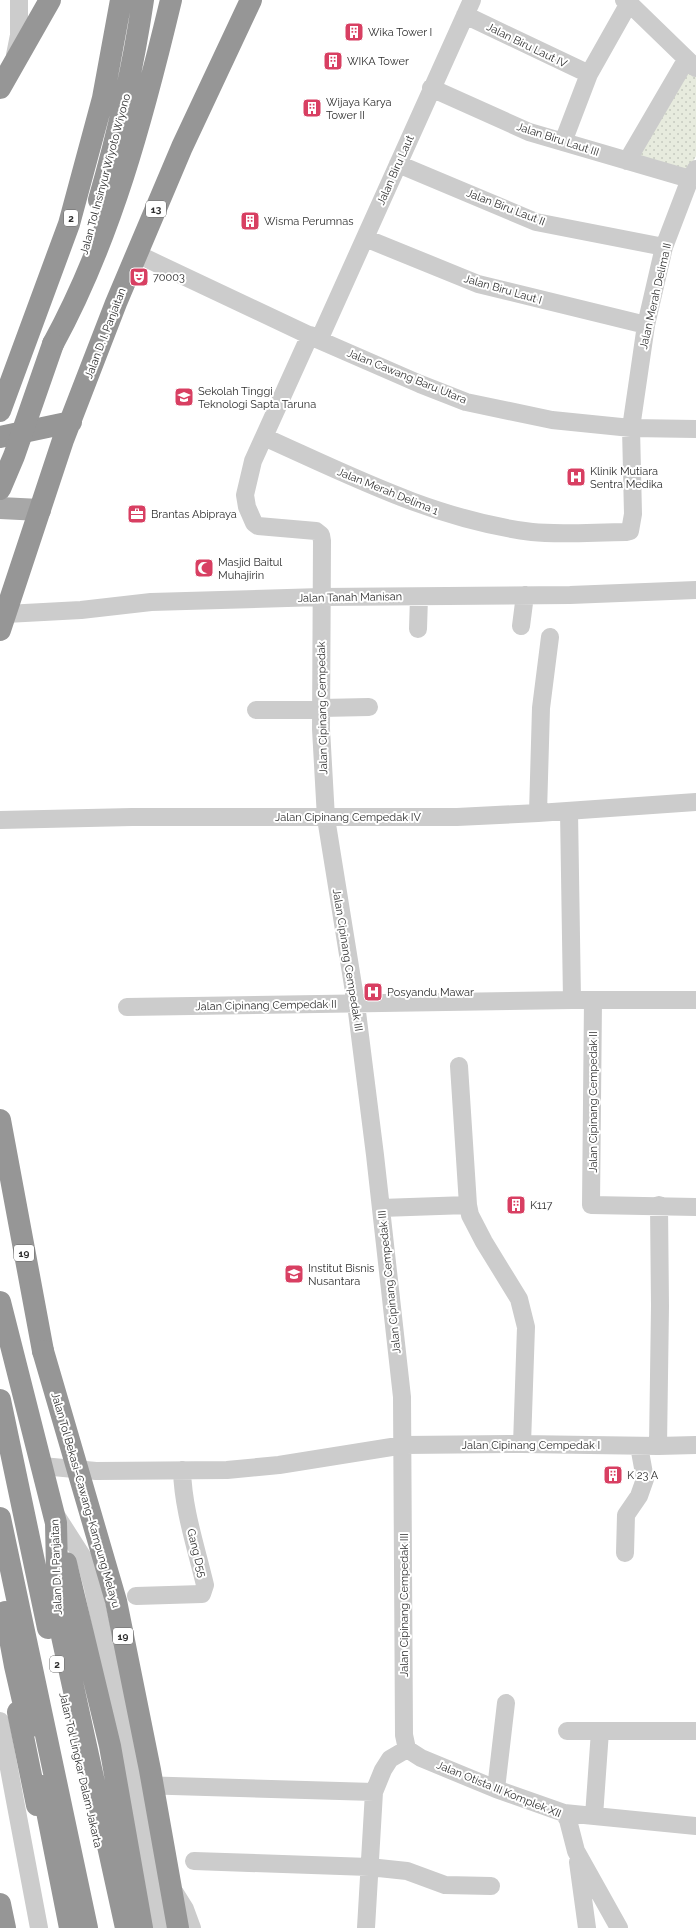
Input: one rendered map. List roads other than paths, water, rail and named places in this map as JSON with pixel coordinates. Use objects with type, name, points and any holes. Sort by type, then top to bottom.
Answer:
[{"type":"highway","points":[[0,88],[50,0]]},
{"type":"highway","name":"2","points":[[0,411],[69,224],[103,98],[121,0]]},
{"type":"highway","name":"Jalan Tol Insinyur Wiyoto Wiyono","points":[[53,344],[83,257],[113,152],[136,48],[143,0]]},
{"type":"highway","points":[[53,344],[95,256],[105,231],[152,80],[171,0]]},
{"type":"highway","name":"Jalan D. I. Panjaitan","points":[[3,622],[63,440],[137,254],[182,147],[251,0]]},
{"type":"highway","name":"2","points":[[0,490],[14,456],[53,344]]},
{"type":"highway","points":[[0,437],[71,422]]},
{"type":"highway","name":"Jalan Tol Bekasi–Cawang–Kampung Melayu","points":[[0,1120],[43,1351],[116,1601],[150,1770],[178,1928]]},
{"type":"highway","name":"Jalan D. I. Panjaitan","points":[[0,1302],[55,1517],[58,1618],[126,1928]]},
{"type":"highway","name":"Jalan Tol Lingkar Dalam Jakarta","points":[[0,1400],[115,1928]]},
{"type":"highway","points":[[55,1517],[110,1746],[142,1928]]},
{"type":"highway","points":[[0,1518],[87,1928]]},
{"type":"highway","points":[[0,1582],[15,1666],[44,1793],[70,1928]]},
{"type":"highway","points":[[0,1627],[62,1928]]},
{"type":"highway","points":[[0,1904],[5,1928]]},
{"type":"main road","points":[[0,508],[40,510]]},
{"type":"street","points":[[13,66],[19,35],[19,0]]},
{"type":"street","points":[[564,142],[589,74],[626,1],[691,64],[627,161]]},
{"type":"street","name":"Jalan Biru Laut IV","points":[[468,7],[589,74]]},
{"type":"street","name":"Jalan Biru Laut","points":[[264,437],[365,238],[468,7]]},
{"type":"street","name":"Jalan Biru Laut III","points":[[431,88],[529,132],[627,161],[693,174]]},
{"type":"street","name":"Jalan Biru Laut II","points":[[398,164],[536,222],[664,247]]},
{"type":"street","name":"Jalan Merah Delima II","points":[[631,428],[646,325],[664,247],[693,174]]},
{"type":"street","name":"Jalan Biru Laut I","points":[[365,238],[478,284],[646,325]]},
{"type":"street","name":"Jalan Cawang Baru Utara","points":[[137,254],[315,338],[420,384],[466,402],[552,420],[631,428],[696,429]]},
{"type":"street","name":"Jalan Merah Delima 1","points":[[264,437],[418,505],[459,518],[533,532],[626,532],[631,529],[633,514],[631,428]]},
{"type":"street","name":"Jalan Cipinang Cempedak","points":[[264,437],[253,461],[245,495],[247,507],[254,523],[258,526],[316,531],[319,533],[322,541],[321,709],[326,818]]},
{"type":"street","name":"Jalan Tanah Manisan","points":[[3,622],[81,610],[151,602],[321,597],[525,595],[696,590]]},
{"type":"street","points":[[521,626],[525,595]]},
{"type":"street","points":[[418,629],[419,596]]},
{"type":"street","points":[[538,813],[541,708],[550,637]]},
{"type":"street","points":[[256,710],[369,707]]},
{"type":"street","name":"Jalan Cipinang Cempedak IV","points":[[0,820],[132,817],[457,817],[696,802]]},
{"type":"street","points":[[569,811],[572,1000]]},
{"type":"street","name":"Jalan Cipinang Cempedak III","points":[[326,818],[356,1004],[402,1397],[404,1445],[404,1735],[407,1749]]},
{"type":"street","name":"Jalan Cipinang Cempedak II","points":[[127,1007],[572,1000],[696,1000]]},
{"type":"street","name":"Jalan Cipinang Cempedak II","points":[[593,1000],[591,1205],[659,1205]]},
{"type":"street","points":[[459,1066],[468,1205],[470,1215],[484,1242],[519,1299],[526,1328],[522,1444]]},
{"type":"street","points":[[381,1208],[468,1205]]},
{"type":"street","points":[[658,1446],[659,1205],[696,1207]]},
{"type":"street","name":"Jalan Cipinang Cempedak I","points":[[42,1466],[96,1471],[227,1470],[280,1465],[404,1445],[696,1445]]},
{"type":"street","points":[[625,1553],[626,1515],[639,1496],[645,1479],[639,1446]]},
{"type":"street","name":"Gang D55","points":[[136,1596],[202,1594],[205,1585],[186,1510],[182,1470]]},
{"type":"street","points":[[55,1517],[86,1562],[92,1581],[135,1785],[162,1928]]},
{"type":"street","points":[[496,1789],[506,1703]]},
{"type":"street","points":[[0,1721],[39,1928]]},
{"type":"street","points":[[567,1731],[696,1731]]},
{"type":"street","points":[[594,1816],[600,1731]]},
{"type":"street","points":[[366,1928],[368,1867],[374,1792],[383,1770],[390,1759],[407,1749]]},
{"type":"street","name":"Jalan Otista III Komplek XII","points":[[407,1749],[421,1758],[496,1789],[564,1813],[568,1820],[576,1851],[619,1928]]},
{"type":"street","points":[[135,1785],[374,1792]]},
{"type":"street","points":[[564,1813],[696,1826]]},
{"type":"street","points":[[146,1848],[185,1909],[192,1928]]},
{"type":"street","points":[[576,1851],[587,1928]]},
{"type":"street","points":[[194,1861],[368,1867],[407,1871],[445,1885],[491,1886]]},
{"type":"place","name":"Wika Tower I","points":[[354,32]]},
{"type":"place","name":"WIKA Tower","points":[[333,61]]},
{"type":"place","name":"Wijaya Karya Tower II","points":[[312,108]]},
{"type":"place","name":"Wisma Perumnas","points":[[250,221]]},
{"type":"place","name":"70003","points":[[139,277]]},
{"type":"place","name":"Sekolah Tinggi Teknologi Sapta Taruna","points":[[184,397]]},
{"type":"place","name":"Klinik Mutiara Sentra Medika","points":[[576,477]]},
{"type":"place","name":"Brantas Abipraya","points":[[137,514]]},
{"type":"place","name":"Masjid Baitul Muhajirin","points":[[204,568]]},
{"type":"place","name":"Posyandu Mawar","points":[[373,992]]},
{"type":"place","name":"K117","points":[[516,1205]]},
{"type":"place","name":"Institut Bisnis Nusantara","points":[[294,1274]]},
{"type":"place","name":"K 23 A","points":[[613,1475]]}]
